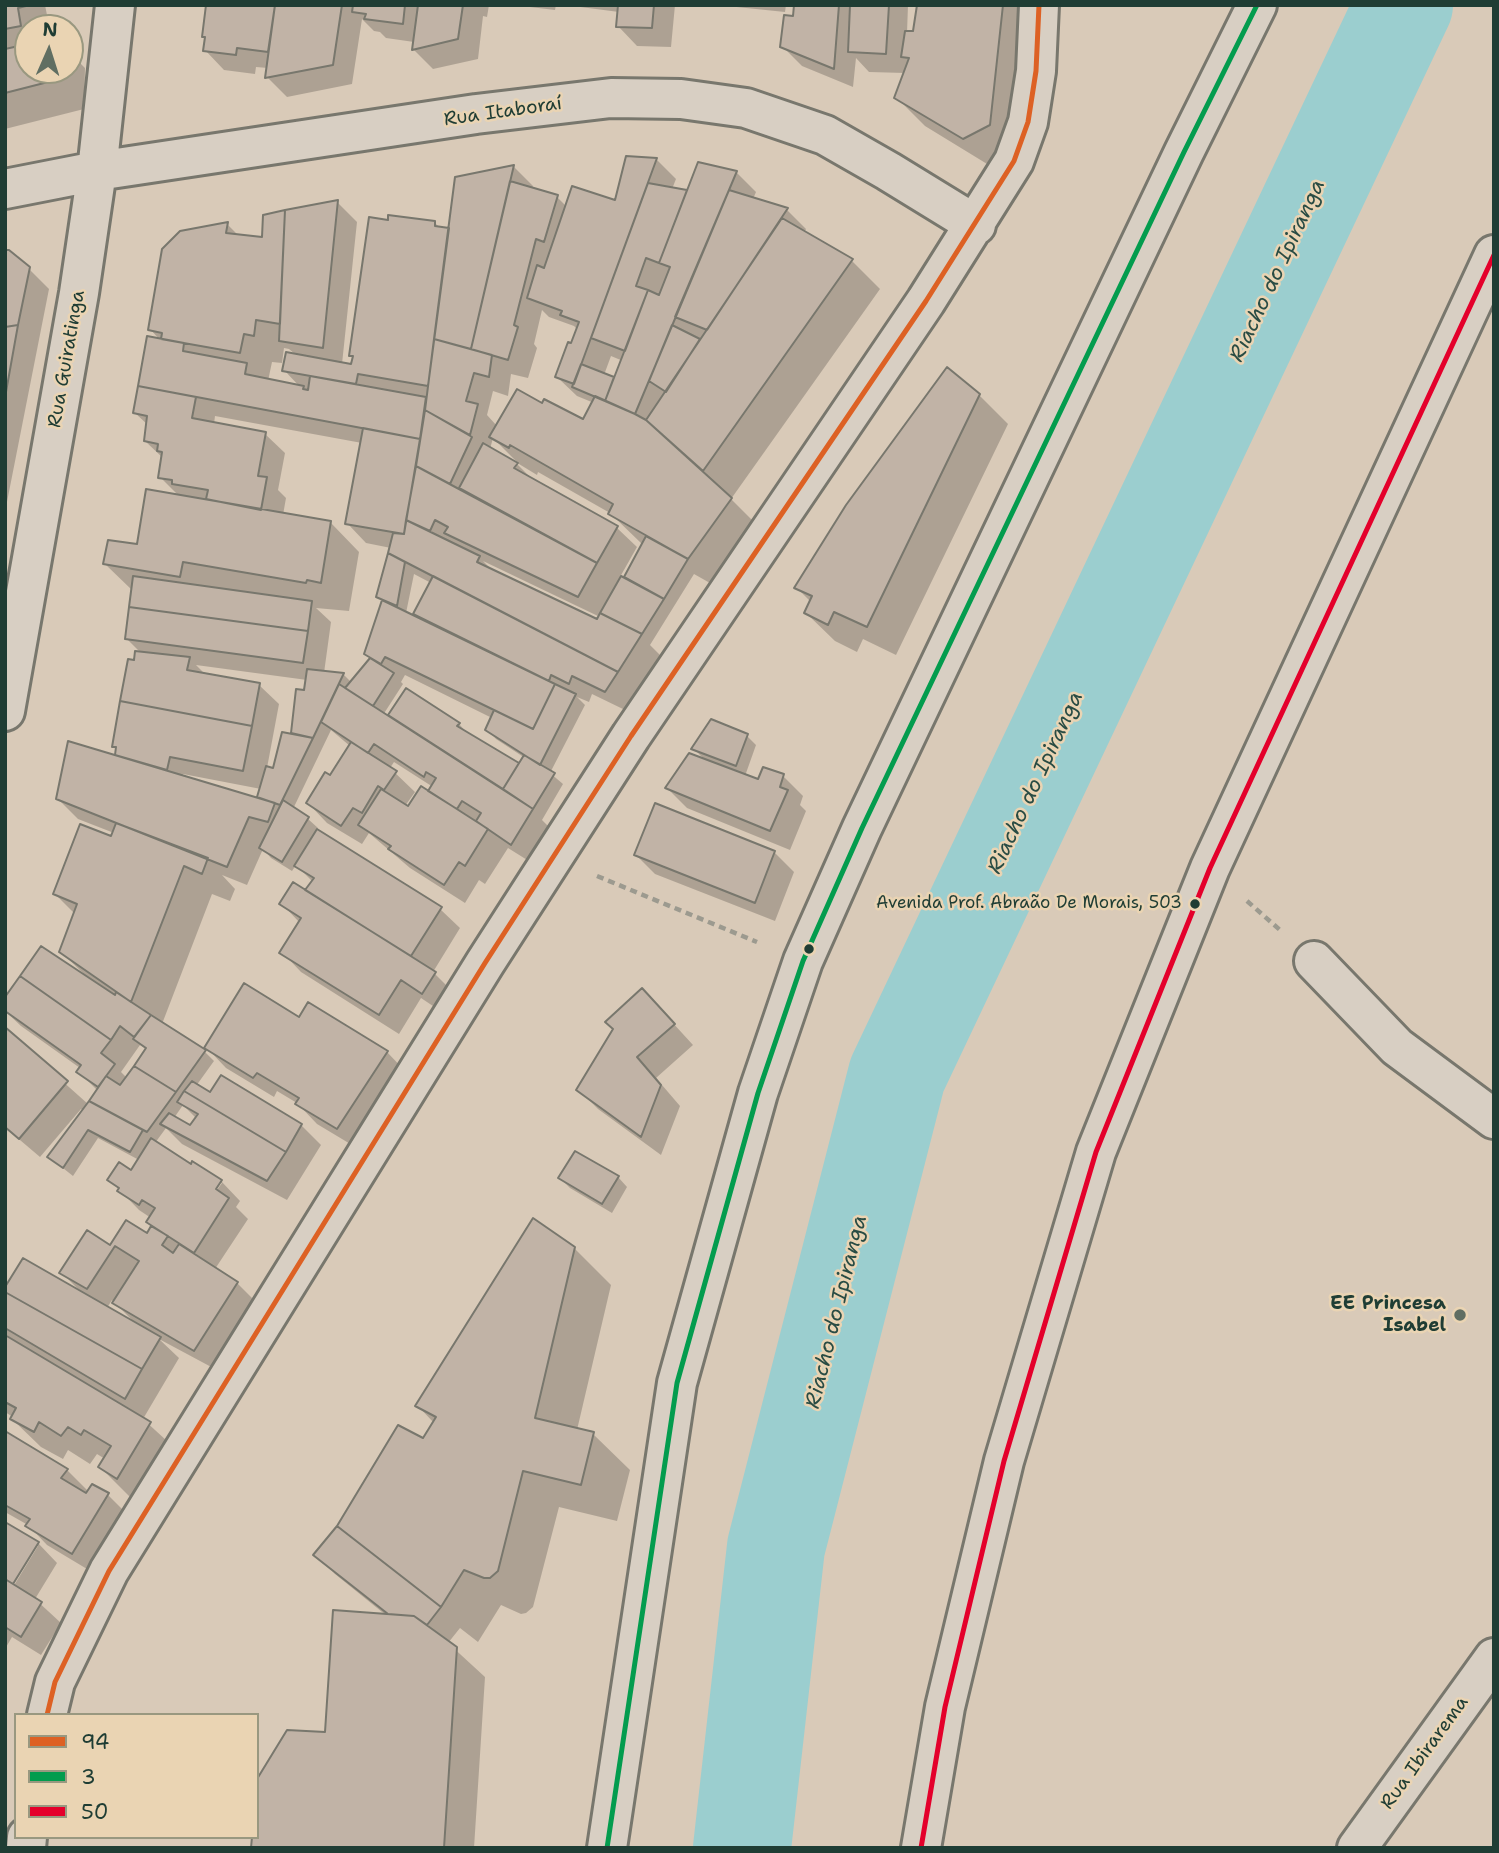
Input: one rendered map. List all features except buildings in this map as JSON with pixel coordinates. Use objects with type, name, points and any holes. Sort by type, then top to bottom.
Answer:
[{"type":"street","name":"Rua Guiratinga","points":[[5,711],[77,306],[97,171],[115,5]]},
{"type":"street","points":[[47,1713],[55,1682],[109,1571],[485,963],[631,736],[976,225],[1014,161],[1028,122],[1036,71],[1039,5]]},
{"type":"street","points":[[607,1848],[677,1383],[758,1093],[803,961],[868,815],[1184,152],[1257,5]]},
{"type":"street","name":"Rua Itaboraí","points":[[5,189],[97,171],[476,114],[598,99],[681,99],[746,108],[825,135],[976,225]]},
{"type":"street","points":[[921,1848],[945,1707],[1004,1461],[1096,1152],[1210,868],[1494,256]]},
{"type":"street","points":[[1314,961],[1397,1047],[1494,1119]]},
{"type":"street","name":"Rua Ibirarema","points":[[1357,1848],[1494,1658]]},
{"type":"path","points":[[554,858],[803,961]]},
{"type":"path","points":[[1210,868],[1314,961]]},
{"type":"waterway","name":"Riacho do Ipiranga","points":[[742,1848],[776,1547],[897,1075],[1404,5]]},
{"type":"transit line","name":"94","points":[[47,1713],[55,1682],[109,1571],[485,963],[631,736],[926,301],[1014,161],[1028,122],[1036,71],[1039,5]]},
{"type":"transit line","name":"3","points":[[607,1848],[677,1383],[758,1093],[803,961],[862,828],[1184,152],[1257,5]]},
{"type":"transit line","name":"50","points":[[921,1848],[945,1707],[1004,1461],[1096,1152],[1210,868],[1494,255]]},
{"type":"place","name":"Avenida Prof. Abraão De Morais, 503","points":[[1195,904]]},
{"type":"place","name":"EE Princesa Isabel","points":[[1460,1315]]}]
